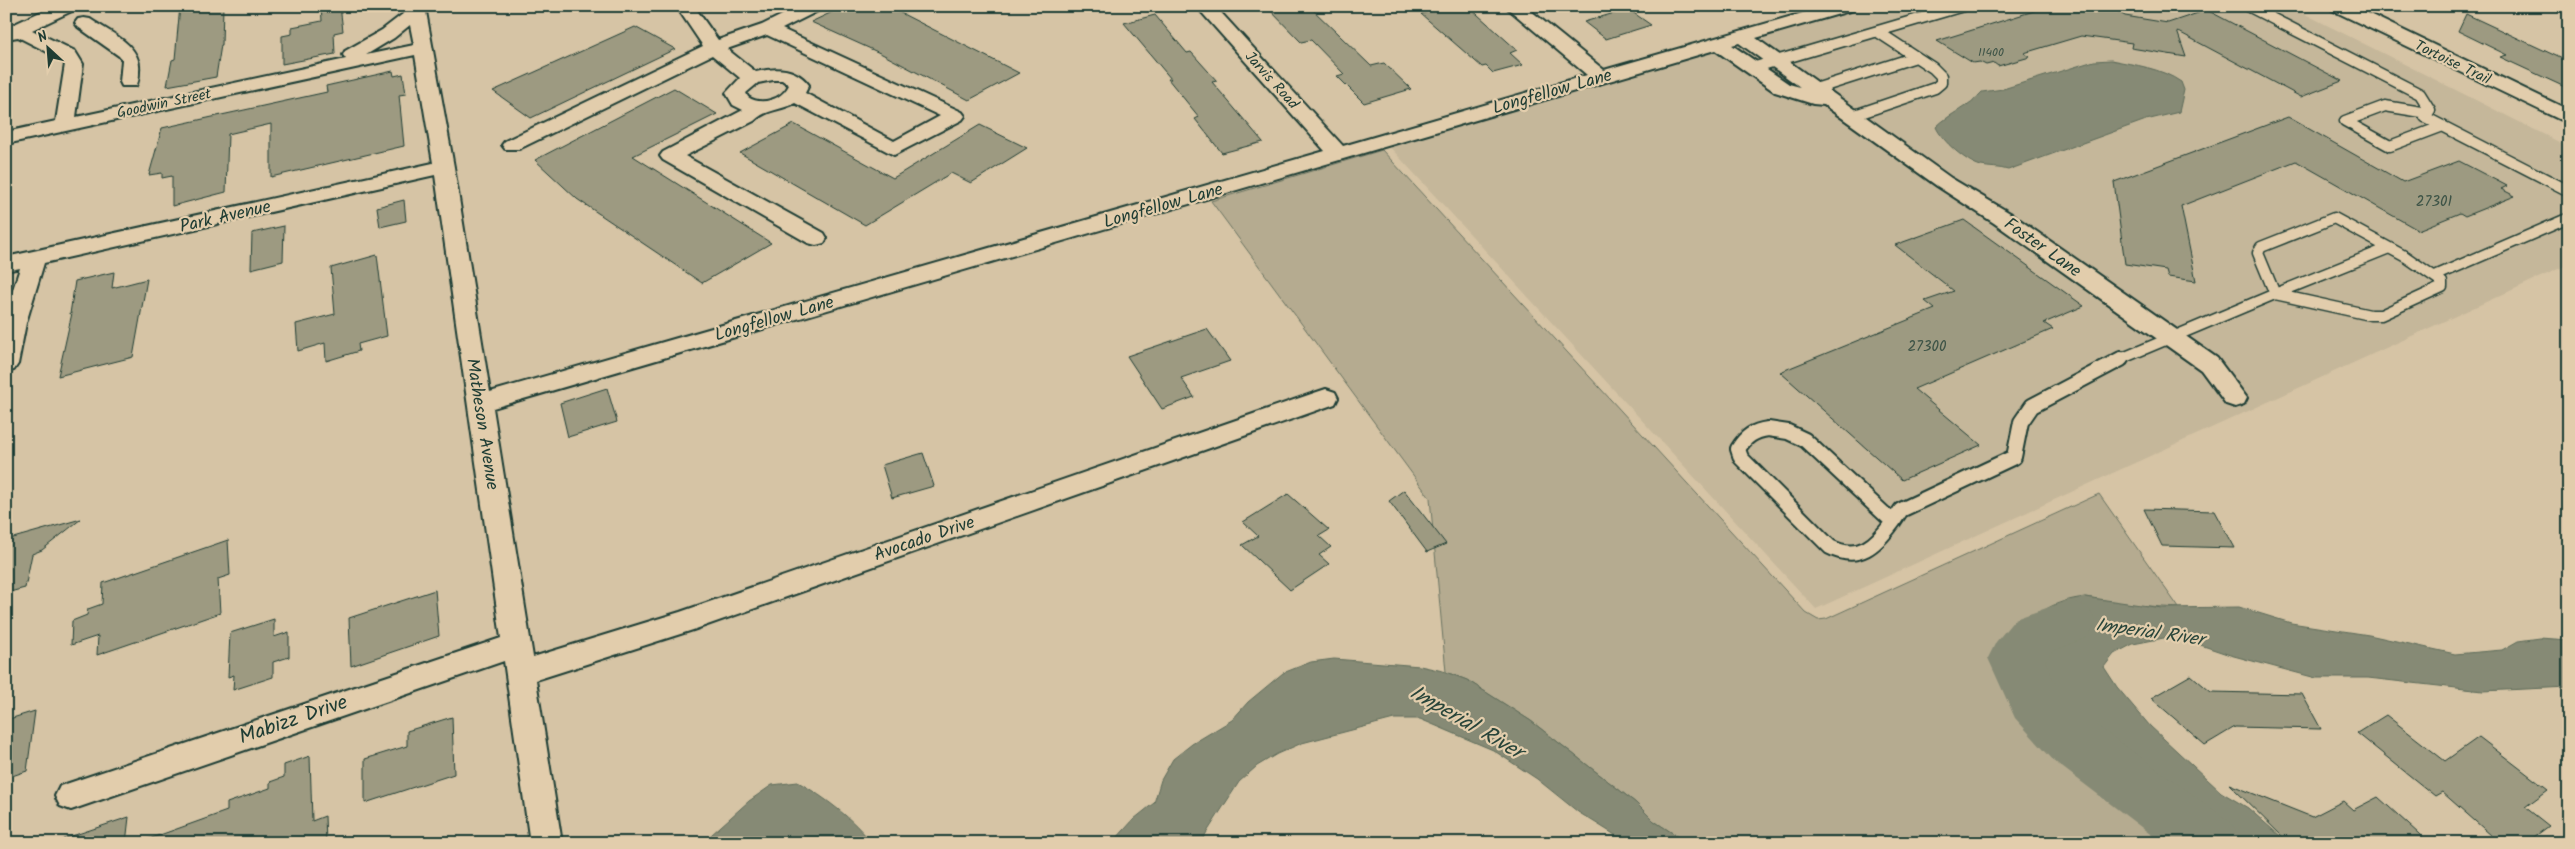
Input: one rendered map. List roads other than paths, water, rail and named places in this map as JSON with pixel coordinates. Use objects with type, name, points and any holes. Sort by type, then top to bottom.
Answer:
[{"type":"street","points":[[12,32],[68,6]]},
{"type":"street","points":[[685,6],[697,30],[713,48],[752,78]]},
{"type":"street","points":[[512,145],[713,48],[768,29],[814,6]]},
{"type":"street","name":"Jarvis Road","points":[[1205,6],[1339,154]]},
{"type":"street","points":[[1514,6],[1601,77]]},
{"type":"street","name":"Longfellow Lane","points":[[480,403],[1742,37],[1814,10],[1847,6]]},
{"type":"street","name":"Tortoise Trail","points":[[2338,6],[2569,118]]},
{"type":"street","name":"Matheson Avenue","points":[[417,9],[444,167],[546,843]]},
{"type":"street","name":"Goodwin Street","points":[[322,69],[362,50],[417,9]]},
{"type":"street","points":[[84,23],[126,52],[131,60],[129,82]]},
{"type":"street","points":[[768,29],[955,116],[894,149],[794,96]]},
{"type":"street","points":[[12,32],[69,57],[74,64],[65,125]]},
{"type":"street","name":"Foster Lane","points":[[1742,37],[1776,61],[1807,92]]},
{"type":"street","points":[[69,57],[111,40]]},
{"type":"street","name":"Foster Lane","points":[[1718,43],[1782,88],[1807,92],[1847,112],[1944,182],[2002,218],[2209,364],[2235,398]]},
{"type":"street","name":"Goodwin Street","points":[[6,138],[423,48]]},
{"type":"street","points":[[773,74],[790,76],[799,85],[794,96],[778,104],[757,107],[740,102],[736,98],[738,87],[752,78],[773,74]]},
{"type":"street","points":[[757,107],[747,117],[670,156],[816,238]]},
{"type":"street","name":"Park Avenue","points":[[6,264],[444,167]]},
{"type":"street","points":[[6,364],[10,324],[34,258]]},
{"type":"street","name":"Avocado Drive","points":[[520,674],[682,622],[1326,398]]},
{"type":"street","name":"Mabizz Drive","points":[[71,796],[516,644]]},
{"type":"lane","points":[[1752,68],[1964,6]]},
{"type":"lane","points":[[2248,6],[2420,94],[2430,110],[2425,117],[2569,192]]},
{"type":"lane","points":[[1847,112],[1935,88],[1941,83],[1941,76],[1933,68],[1878,32]]},
{"type":"lane","points":[[1807,92],[1916,57]]},
{"type":"lane","points":[[2428,113],[2385,106],[2345,121],[2390,146],[2443,126]]},
{"type":"lane","points":[[2330,218],[2341,220],[2442,282],[2442,287],[2381,315],[2370,315],[2275,294],[2258,253],[2261,247],[2330,218]]},
{"type":"lane","points":[[2435,276],[2569,218]]},
{"type":"lane","points":[[1893,522],[1805,440],[1793,432],[1780,428],[1764,430],[1751,434],[1741,440],[1738,449],[1741,458],[1830,547],[1842,553],[1854,554],[1868,548],[1882,538],[1893,522],[1901,510],[2014,457],[2021,422],[2032,406],[2103,368],[2275,294],[2389,248]]},
{"type":"water","points":[[2111,60],[2156,70],[2181,82],[2184,90],[2179,112],[2146,120],[2008,170],[1981,166],[1968,160],[1943,138],[1936,127],[1982,92],[2003,89],[2094,61]]},
{"type":"water","points":[[2085,597],[2162,608],[2239,607],[2291,623],[2369,635],[2455,654],[2502,650],[2518,641],[2540,638],[2569,640],[2569,687],[2483,691],[2368,678],[2316,678],[2230,655],[2174,636],[2133,644],[2114,654],[2104,667],[2117,687],[2150,726],[2221,792],[2248,808],[2288,843],[2214,843],[2141,790],[2095,745],[2049,713],[2028,693],[2019,671],[2015,632],[2047,608],[2064,601]]},
{"type":"water","points":[[1334,659],[1420,666],[1443,671],[1467,680],[1531,721],[1636,803],[1654,821],[1688,843],[1628,843],[1578,812],[1537,779],[1493,750],[1420,719],[1394,719],[1302,743],[1277,754],[1257,766],[1239,782],[1200,843],[1115,843],[1115,840],[1134,819],[1154,803],[1161,780],[1173,759],[1192,744],[1232,720],[1248,702],[1283,673],[1311,662]]},
{"type":"water","points":[[798,782],[838,809],[872,843],[702,843],[749,801],[772,785]]},
{"type":"waterway","name":"Imperial River","points":[[2069,622],[2034,635],[2016,658],[2035,701],[2075,743],[2210,843]]}]
